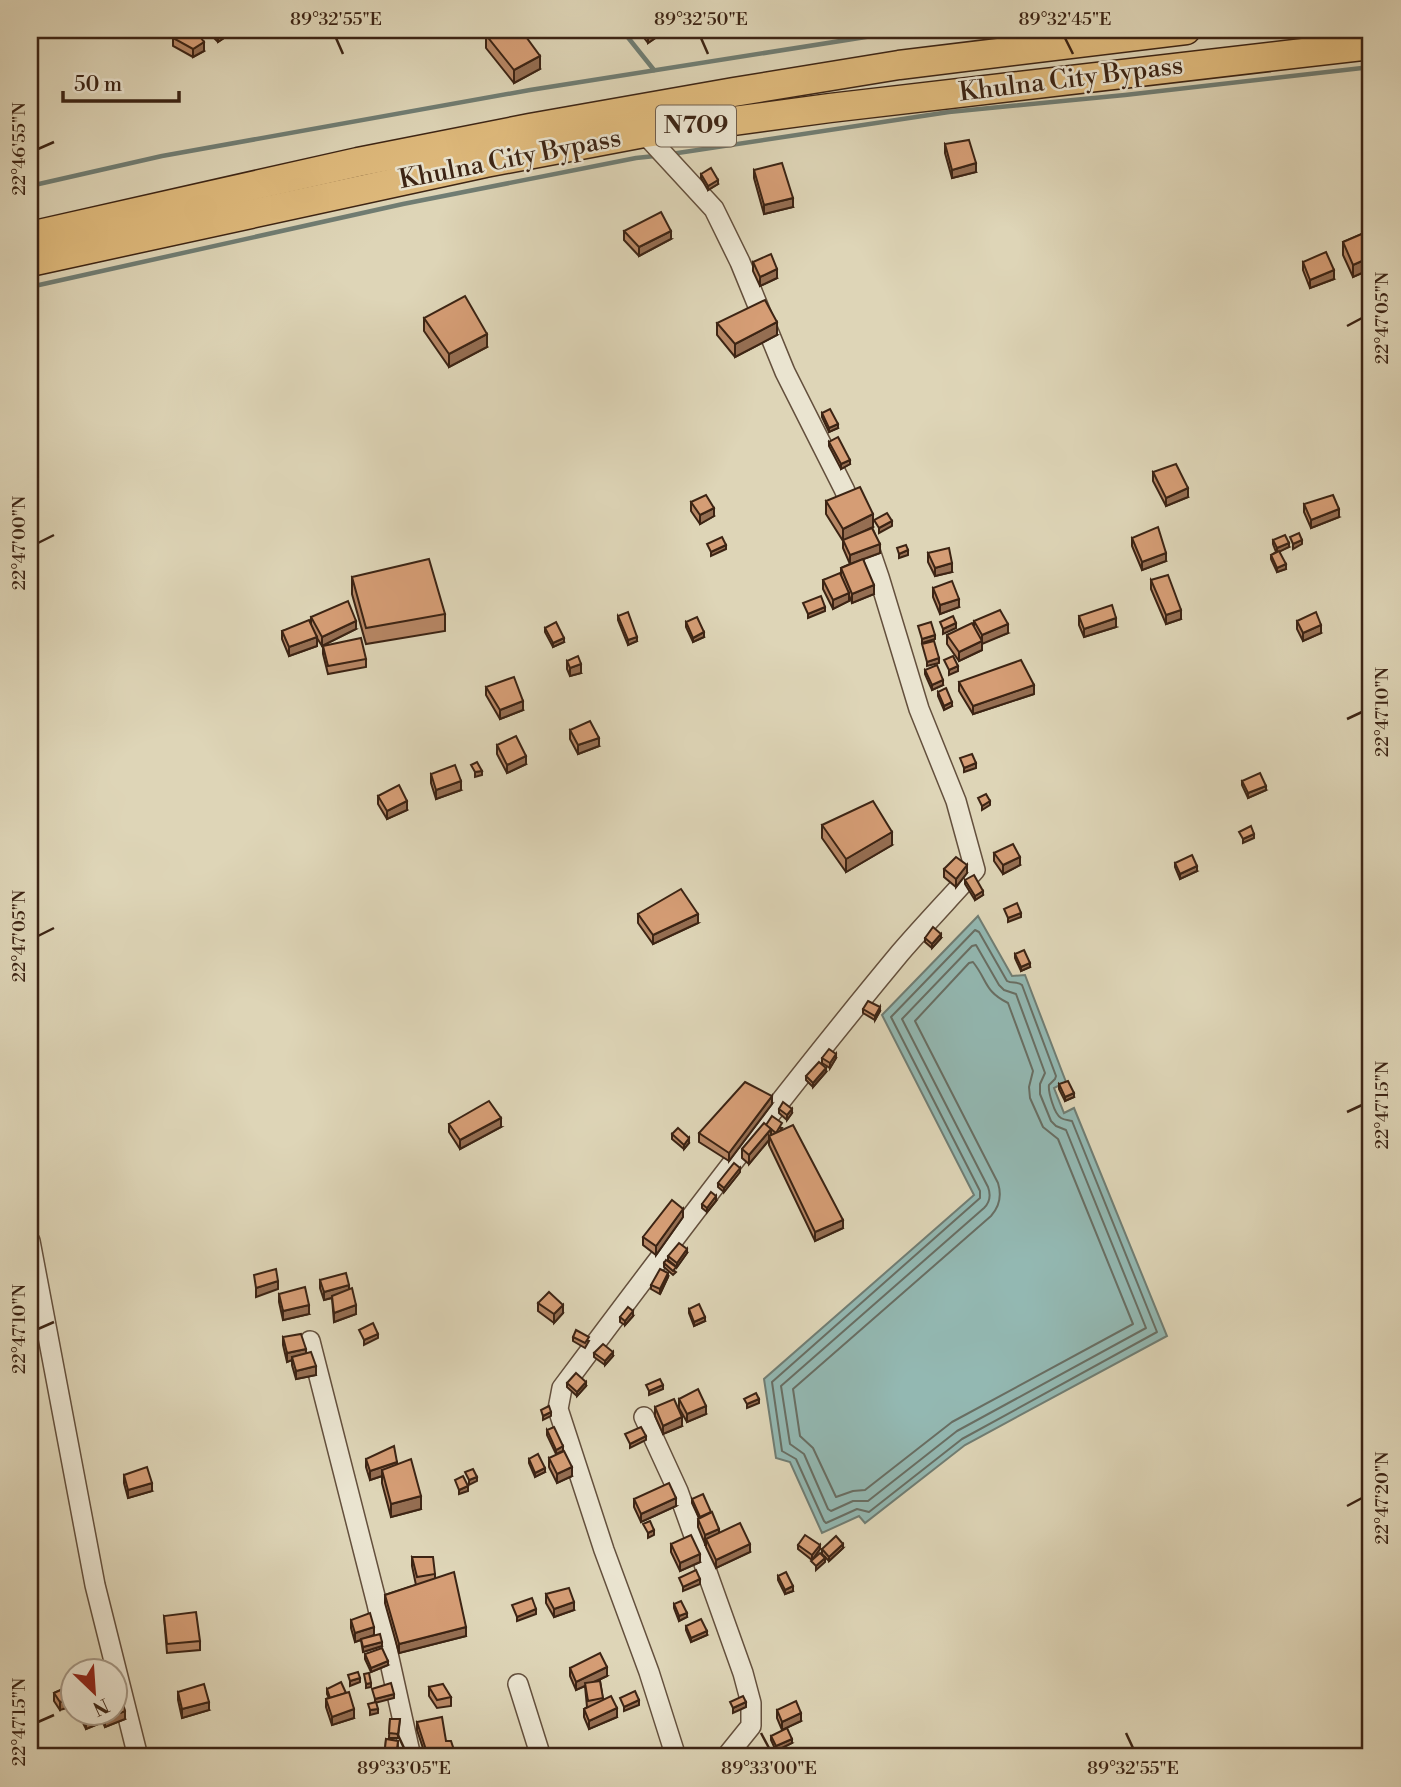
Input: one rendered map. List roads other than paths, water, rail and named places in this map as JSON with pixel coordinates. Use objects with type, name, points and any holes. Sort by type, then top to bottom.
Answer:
[{"type":"highway","name":"Khulna City Bypass","points":[[30,236],[345,165],[530,128],[1056,38],[1186,30]]},
{"type":"highway","name":"Khulna City Bypass","points":[[30,262],[485,163],[643,133],[1371,45]]},
{"type":"street","points":[[643,133],[714,209],[740,262],[785,372],[844,489],[875,567],[919,709],[956,802],[975,870],[902,951],[773,1111],[562,1388],[558,1409],[676,1757]]},
{"type":"street","points":[[30,1241],[95,1585],[138,1757]]},
{"type":"street","points":[[310,1341],[377,1604],[411,1757]]},
{"type":"street","points":[[644,1417],[678,1491],[743,1673],[751,1703],[751,1726],[726,1757]]},
{"type":"street","points":[[518,1684],[541,1757]]},
{"type":"water","points":[[978,916],[1012,976],[1025,975],[1066,1082],[1054,1088],[1064,1113],[1074,1108],[1167,1336],[965,1445],[865,1523],[859,1516],[822,1533],[790,1462],[776,1458],[764,1379],[974,1195],[882,1015]]},
{"type":"waterway","points":[[622,30],[654,70]]},
{"type":"waterway","points":[[30,186],[162,156],[530,90],[920,30]]},
{"type":"waterway","points":[[671,154],[949,112],[1371,67]]},
{"type":"waterway","points":[[30,287],[403,204],[655,156]]}]
